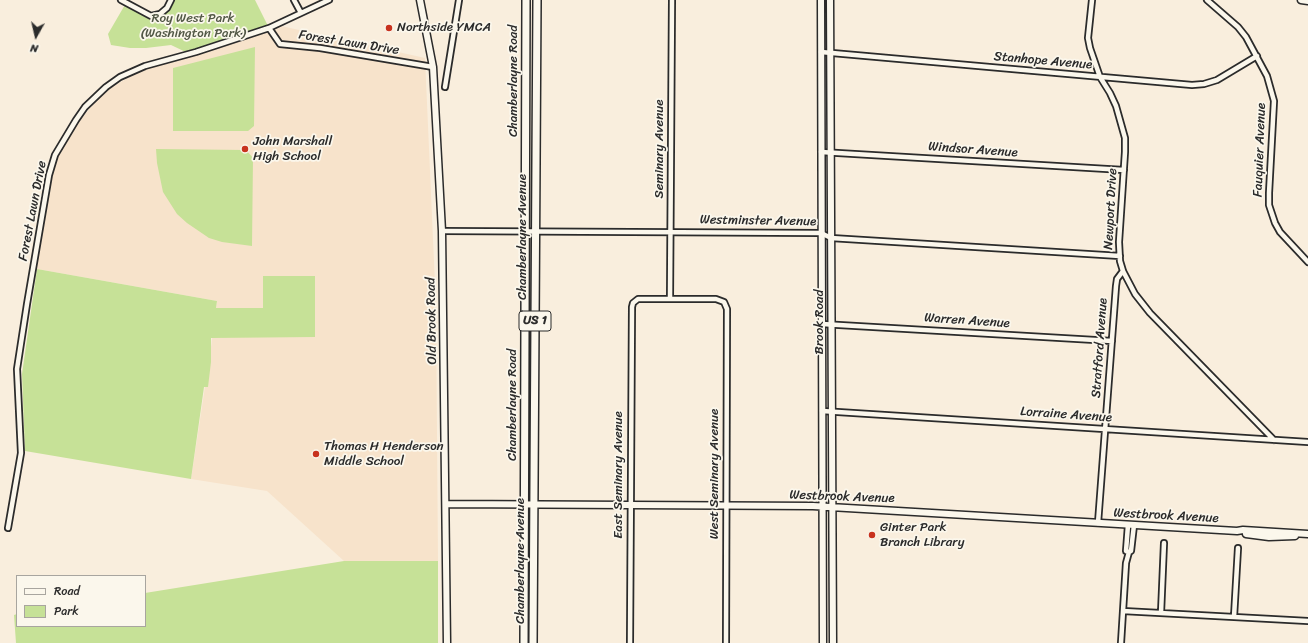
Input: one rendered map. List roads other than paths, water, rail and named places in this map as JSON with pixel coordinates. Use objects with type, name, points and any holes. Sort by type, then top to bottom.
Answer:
[{"type":"main road","name":"Chamberlayne Road","points":[[524,643],[526,0]]},
{"type":"main road","name":"Chamberlayne Avenue","points":[[532,643],[537,0]]},
{"type":"street","points":[[121,0],[151,16],[160,14],[167,8],[171,0]]},
{"type":"street","points":[[294,0],[301,13]]},
{"type":"street","name":"Forest Lawn Drive","points":[[8,528],[20,453],[18,365],[49,175],[55,155],[85,107],[106,87],[120,77],[145,66],[196,52],[269,28],[329,0]]},
{"type":"street","name":"Old Brook Road","points":[[420,0],[433,67],[442,231],[447,643]]},
{"type":"street","points":[[445,87],[459,0]]},
{"type":"street","name":"Seminary Avenue","points":[[670,299],[672,0]]},
{"type":"street","name":"Brook Road","points":[[821,0],[823,643]]},
{"type":"street","name":"Brook Road","points":[[830,0],[833,643]]},
{"type":"street","name":"Newport Drive","points":[[1092,0],[1089,43],[1092,56],[1100,77],[1116,106],[1124,134],[1124,170],[1119,232],[1120,256],[1123,272],[1135,294],[1150,314],[1274,440]]},
{"type":"street","name":"Fauquier Avenue","points":[[1207,0],[1238,27],[1246,37],[1267,76],[1274,101],[1269,205],[1275,223],[1280,232],[1308,262]]},
{"type":"street","points":[[1301,0],[1308,1]]},
{"type":"street","name":"Forest Lawn Drive","points":[[269,28],[280,44],[320,48],[433,67]]},
{"type":"street","name":"Stanhope Avenue","points":[[821,52],[1192,85],[1204,84],[1217,80],[1257,56]]},
{"type":"street","name":"Windsor Avenue","points":[[821,152],[1124,170]]},
{"type":"street","name":"Westminster Avenue","points":[[442,231],[821,233],[831,238],[1120,256]]},
{"type":"street","name":"Stratford Avenue","points":[[1098,523],[1116,282],[1123,272]]},
{"type":"street","name":"East Seminary Avenue","points":[[630,643],[632,307],[635,301],[641,299],[670,299]]},
{"type":"street","name":"West Seminary Avenue","points":[[670,299],[716,299],[722,300],[727,308],[726,643]]},
{"type":"street","name":"Warren Avenue","points":[[822,324],[1112,341]]},
{"type":"street","name":"Lorraine Avenue","points":[[822,411],[1308,442]]},
{"type":"street","name":"Westbrook Avenue","points":[[446,504],[832,507],[1237,531],[1269,537],[1308,537]]},
{"type":"street","points":[[1121,643],[1126,566],[1129,552],[1132,548],[1131,525]]},
{"type":"street","name":"Westbrook Avenue","points":[[1237,531],[1243,530],[1308,534]]},
{"type":"street","name":"Westbrook Avenue","points":[[1161,613],[1164,543]]},
{"type":"street","points":[[1234,617],[1238,548]]},
{"type":"street","points":[[1123,611],[1308,621]]},
{"type":"place","name":"Northside YMCA","points":[[389,28]]},
{"type":"place","name":"John Marshall High School","points":[[245,149]]},
{"type":"place","name":"Thomas H Henderson Middle School","points":[[316,454]]},
{"type":"place","name":"Ginter Park Branch Library","points":[[872,535]]},
{"type":"park label","name":"Roy West Park (Washington Park)","points":[[193,26]]}]
